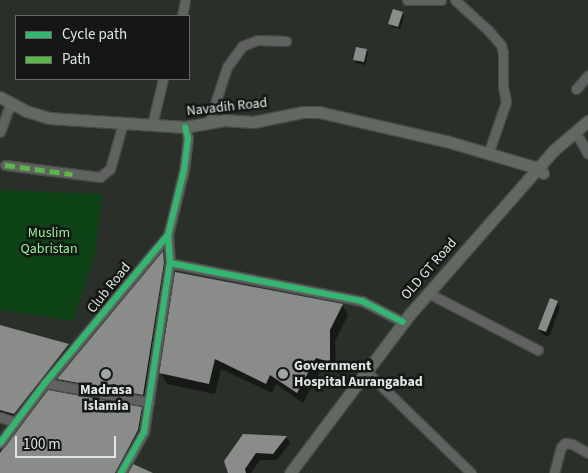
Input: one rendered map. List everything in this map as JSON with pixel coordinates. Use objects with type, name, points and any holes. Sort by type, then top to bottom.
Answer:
[{"type":"main road","name":"Navadih Road","points":[[0,97],[49,118],[185,127],[224,120],[252,122],[302,112],[319,112],[446,141],[540,171]]},
{"type":"main road","name":"OLD GT Road","points":[[294,472],[403,322],[588,121]]},
{"type":"main road","name":"OLD GT Road","points":[[294,472],[434,296],[540,171],[588,130]]},
{"type":"street","points":[[182,15],[185,0]]},
{"type":"street","points":[[408,0],[441,0]]},
{"type":"street","points":[[455,0],[488,30],[500,45],[503,53],[503,86],[506,102],[488,154]]},
{"type":"street","points":[[209,122],[228,67],[242,46],[258,40],[286,42]]},
{"type":"street","points":[[576,89],[588,75]]},
{"type":"street","points":[[152,125],[163,80]]},
{"type":"street","points":[[0,132],[8,110],[13,104]]},
{"type":"street","points":[[5,165],[100,177],[110,169],[123,123]]},
{"type":"street","name":"Club Road","points":[[0,443],[45,383],[168,235],[184,170],[188,138],[185,127]]},
{"type":"street","points":[[579,138],[588,154]]},
{"type":"street","points":[[121,473],[144,432],[170,263],[168,235]]},
{"type":"street","points":[[170,263],[362,301],[403,322]]},
{"type":"street","points":[[434,296],[538,350]]},
{"type":"street","points":[[370,375],[471,473]]},
{"type":"street","points":[[45,383],[149,402]]},
{"type":"street","points":[[0,418],[15,422]]},
{"type":"street","points":[[554,473],[565,443],[572,444],[588,453]]},
{"type":"green space","name":"Muslim Qabristan","points":[[0,190],[102,194],[95,254],[73,321],[0,310]]},
{"type":"building","points":[[393,9],[403,12],[398,27],[388,24]]},
{"type":"building","points":[[356,47],[367,49],[364,62],[353,60]]},
{"type":"building","points":[[163,251],[164,263],[143,395],[57,379]]},
{"type":"building","points":[[175,272],[343,304],[330,330],[330,362],[316,358],[297,393],[270,375],[266,384],[215,359],[209,384],[159,373]]},
{"type":"building","points":[[550,298],[558,301],[546,332],[538,329]]},
{"type":"building","points":[[0,325],[69,344],[14,414],[0,410]]},
{"type":"building","points":[[48,390],[142,407],[138,430],[115,473],[0,473],[0,453]]},
{"type":"building","points":[[243,434],[287,436],[273,454],[256,453],[245,469],[246,473],[228,473],[224,461]]},
{"type":"building","points":[[133,464],[153,473],[128,473]]},
{"type":"marked path","points":[[5,165],[72,174]]},
{"type":"cycle path","points":[[0,443],[45,383],[168,235],[184,170],[188,138],[185,127]]},
{"type":"cycle path","points":[[121,473],[144,432],[170,263],[168,235]]},
{"type":"cycle path","points":[[170,263],[362,301],[403,322]]},
{"type":"place","name":"Madrasa Islamia","points":[[106,374]]},
{"type":"place","name":"Government Hospital Aurangabad","points":[[283,374]]}]
